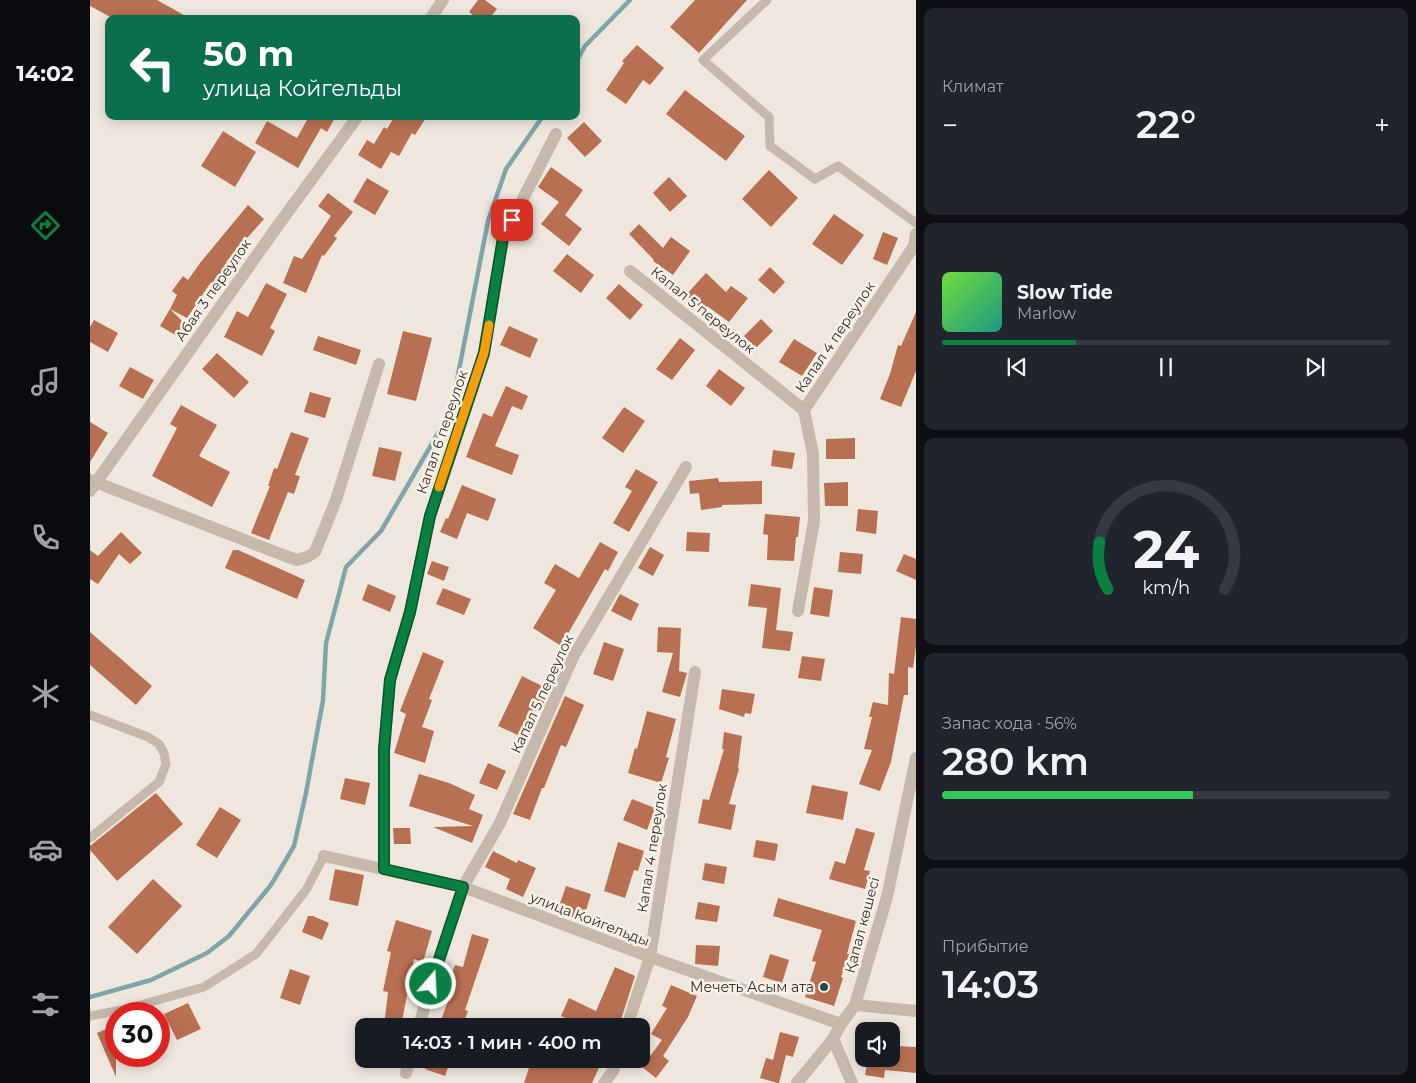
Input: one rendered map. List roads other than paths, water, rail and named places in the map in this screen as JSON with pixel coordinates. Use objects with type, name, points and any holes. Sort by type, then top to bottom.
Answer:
[{"type":"street","points":[[433,15],[443,0]]},
{"type":"street","name":"Абая 3 переулок","points":[[355,120],[92,484],[297,560],[307,558],[316,552],[336,500],[379,364]]},
{"type":"street","name":"Капал 6 переулок","points":[[384,869],[384,750],[390,680],[410,612],[430,516],[484,353],[503,238],[556,134]]},
{"type":"street","name":"Капал 4 переулок","points":[[798,611],[814,521],[813,454],[804,410],[914,246],[916,234]]},
{"type":"street","name":"Капал 5 переулок","points":[[630,271],[804,410]]},
{"type":"street","name":"Капал 5 переулок","points":[[421,1018],[463,887],[500,822],[573,657],[686,467]]},
{"type":"street","name":"Капал 4 переулок","points":[[631,1018],[650,957],[695,672]]},
{"type":"street","name":"Қапал көшесі","points":[[797,1083],[833,1039],[841,1024],[855,1006],[887,897],[916,758]]},
{"type":"street","name":"улица Койгельды","points":[[324,856],[463,887],[650,957],[841,1024]]},
{"type":"street","points":[[855,1006],[916,1011]]},
{"type":"street","points":[[833,1039],[852,1083]]},
{"type":"street","points":[[406,1073],[407,1068]]},
{"type":"street","points":[[604,1083],[614,1068]]},
{"type":"lane","points":[[767,0],[703,60],[769,118],[770,146],[815,179],[838,166],[916,223]]},
{"type":"lane","points":[[90,715],[148,737],[159,744],[164,753],[166,764],[159,782],[90,838]]},
{"type":"lane","points":[[90,1016],[126,1009],[204,987],[256,954],[306,890],[324,856]]},
{"type":"waterway","points":[[580,55],[585,46],[630,0]]},
{"type":"waterway","points":[[90,997],[151,980],[207,953],[229,936],[271,885],[294,846],[323,700],[326,643],[346,567],[381,531],[451,411],[488,221],[506,169],[540,120]]},
{"type":"place","name":"Мечеть Асым ата","points":[[824,987]]}]
